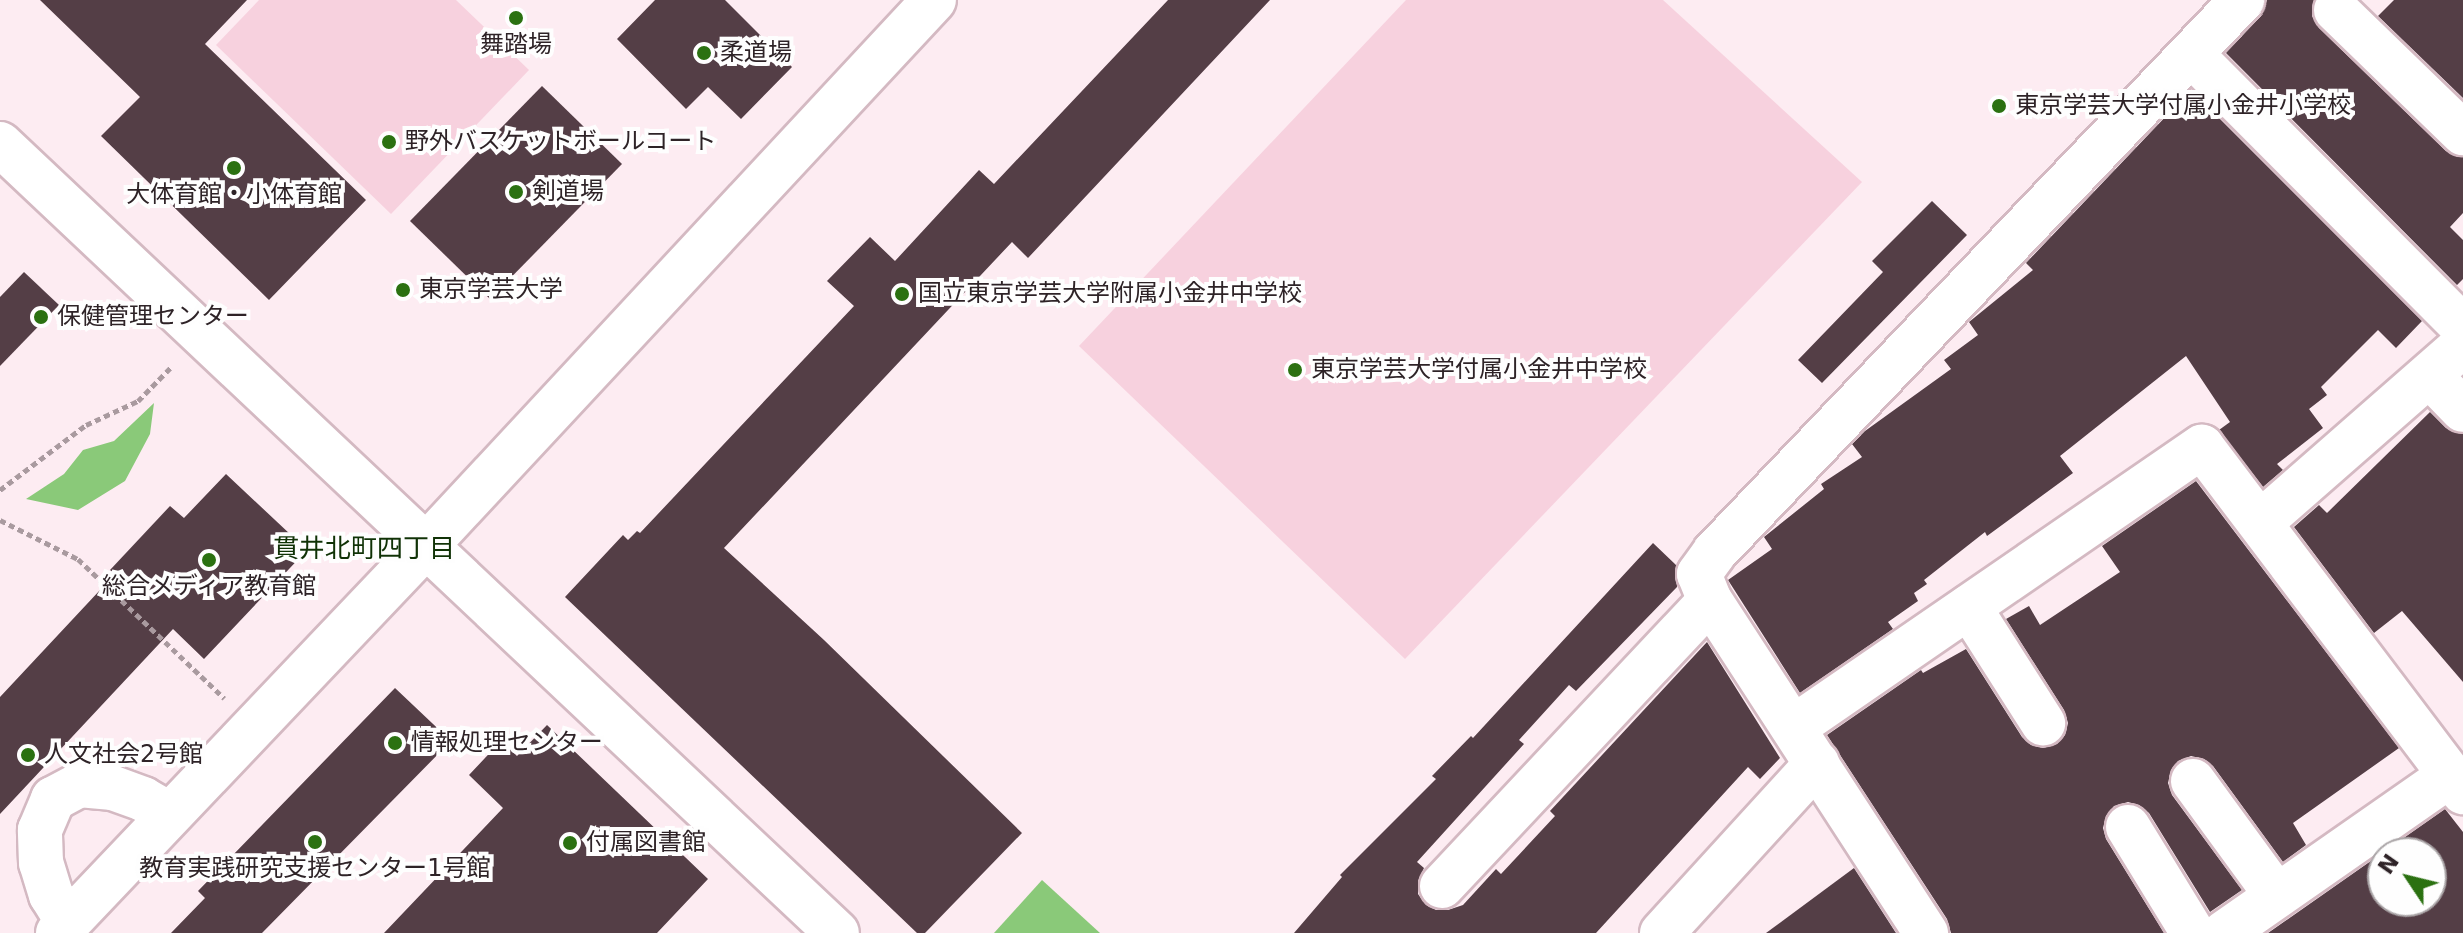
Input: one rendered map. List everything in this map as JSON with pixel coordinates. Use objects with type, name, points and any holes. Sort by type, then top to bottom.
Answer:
[{"type":"street","points":[[169,814],[143,799],[113,788],[79,785],[53,799],[40,830],[41,863],[63,928],[425,547],[934,0]]},
{"type":"street","points":[[1926,933],[1710,601],[1699,574],[1714,553],[2242,0]]},
{"type":"street","points":[[2336,10],[2463,133]]},
{"type":"street","points":[[2191,54],[2463,327]]},
{"type":"street","points":[[0,144],[837,933]]},
{"type":"street","points":[[2261,522],[2463,345]]},
{"type":"street","points":[[2430,376],[2463,410]]},
{"type":"street","points":[[1794,727],[2202,447],[2456,784],[2217,933],[2128,827]]},
{"type":"street","points":[[1442,886],[1710,601]]},
{"type":"street","points":[[1969,607],[2043,723]]},
{"type":"street","points":[[1662,933],[1817,763]]},
{"type":"street","points":[[2193,781],[2277,896]]},
{"type":"path","points":[[0,490],[86,425],[138,401],[202,336]]},
{"type":"path","points":[[0,520],[78,559],[254,727]]},
{"type":"shaded area","name":"野外バスケットボールコート","points":[[259,0],[456,0],[529,70],[391,214],[216,45]]},
{"type":"shaded area","points":[[1406,0],[1663,0],[1862,182],[1405,659],[1079,346]]},
{"type":"shaded area","points":[[154,403],[150,434],[125,481],[78,510],[26,499],[64,474],[83,450],[114,441]]},
{"type":"shaded area","points":[[1042,880],[1100,933],[994,933]]},
{"type":"building","name":"大体育館・小体育館","points":[[40,0],[247,0],[205,44],[366,200],[269,300],[101,136],[140,97]]},
{"type":"building","name":"柔道場","points":[[655,0],[725,0],[792,67],[741,119],[708,87],[686,109],[617,39]]},
{"type":"building","points":[[1168,0],[1270,0],[1028,258],[1012,242],[724,548],[824,640],[1022,833],[925,933],[917,933],[565,597],[623,535],[628,540],[637,531],[640,533],[854,306],[827,281],[870,237],[895,261],[979,170],[994,184]]},
{"type":"building","points":[[2267,0],[2314,0],[2312,16],[2319,28],[2446,151],[2463,157],[2463,213],[2450,227],[2463,240],[2463,279],[2457,285],[2226,53],[2260,17]]},
{"type":"building","points":[[2394,0],[2463,0],[2463,98],[2378,16]]},
{"type":"building","name":"剣道場","points":[[542,86],[622,164],[490,299],[410,221]]},
{"type":"building","points":[[2191,90],[2422,321],[2396,348],[2378,330],[2321,387],[2327,395],[2309,409],[2323,428],[2277,464],[2283,470],[2263,487],[2219,430],[2230,422],[2186,356],[2060,456],[2073,473],[1987,536],[1985,532],[1924,580],[1927,584],[1914,593],[1918,601],[1888,622],[1893,629],[1800,693],[1728,580],[1772,549],[1764,537],[1824,489],[1821,484],[1862,457],[1852,444],[1865,431],[1951,369],[1944,360],[1978,335],[1969,322],[2033,270],[2026,263]]},
{"type":"building","points":[[1932,201],[1967,235],[1822,383],[1798,360],[1883,272],[1872,261]]},
{"type":"building","name":"保健管理センター","points":[[24,272],[59,305],[0,366],[0,297]]},
{"type":"building","points":[[2430,412],[2446,428],[2463,434],[2463,682],[2402,611],[2374,633],[2294,527],[2319,505],[2327,513]]},
{"type":"building","points":[[226,474],[307,550],[204,659],[173,629],[0,814],[0,697],[115,574],[110,570],[170,506],[184,518]]},
{"type":"building","points":[[2196,481],[2399,748],[2293,823],[2306,845],[2283,862],[2213,766],[2204,759],[2191,756],[2178,761],[2171,770],[2168,783],[2172,795],[2242,890],[2210,912],[2149,813],[2139,805],[2128,802],[2114,806],[2106,816],[2103,828],[2106,839],[2164,933],[1951,933],[1947,919],[1827,735],[1921,670],[1923,673],[1966,649],[2022,737],[2031,745],[2043,748],[2057,744],[2065,735],[2068,723],[2064,710],[2006,619],[2029,606],[2040,625],[2120,572],[2102,546]]},
{"type":"building","points":[[1653,543],[1676,565],[1677,587],[1576,691],[1569,685],[1519,740],[1524,744],[1417,862],[1424,868],[1418,881],[1418,894],[1426,905],[1436,910],[1448,910],[1463,905],[1496,869],[1501,874],[1555,816],[1550,811],[1707,642],[1780,758],[1760,779],[1748,767],[1596,933],[1294,933],[1342,877],[1340,875],[1436,779],[1432,776],[1471,736],[1473,738]]},
{"type":"building","name":"教育実践研究支援センター1号館","points":[[395,688],[451,741],[262,933],[171,933],[205,898],[198,891]]},
{"type":"building","name":"付属図書館","points":[[547,725],[708,879],[657,933],[384,933],[503,808],[469,775],[501,741],[517,756]]},
{"type":"building","points":[[2445,809],[2463,832],[2463,933],[2268,933],[2367,864],[2367,917],[2447,917],[2447,837],[2405,837]]},
{"type":"building","points":[[1854,868],[1896,933],[1766,933]]},
{"type":"place","name":"舞踏場","points":[[516,18]]},
{"type":"place","name":"柔道場","points":[[704,53]]},
{"type":"place","name":"東京学芸大学付属小金井小学校","points":[[1999,106]]},
{"type":"place","name":"野外バスケットボールコート","points":[[389,142]]},
{"type":"place","name":"大体育館・小体育館","points":[[234,168]]},
{"type":"place","name":"剣道場","points":[[516,192]]},
{"type":"place","name":"東京学芸大学","points":[[403,290]]},
{"type":"place","name":"国立東京学芸大学附属小金井中学校","points":[[902,294]]},
{"type":"place","name":"保健管理センター","points":[[41,317]]},
{"type":"place","name":"東京学芸大学付属小金井中学校","points":[[1295,370]]},
{"type":"place","name":"総合メディア教育館","points":[[209,560]]},
{"type":"place","name":"情報処理センター","points":[[395,743]]},
{"type":"place","name":"人文社会2号館","points":[[28,755]]},
{"type":"place","name":"教育実践研究支援センター1号館","points":[[315,842]]},
{"type":"place","name":"付属図書館","points":[[570,843]]},
{"type":"district","name":"貫井北町四丁目","points":[[364,549]]}]
